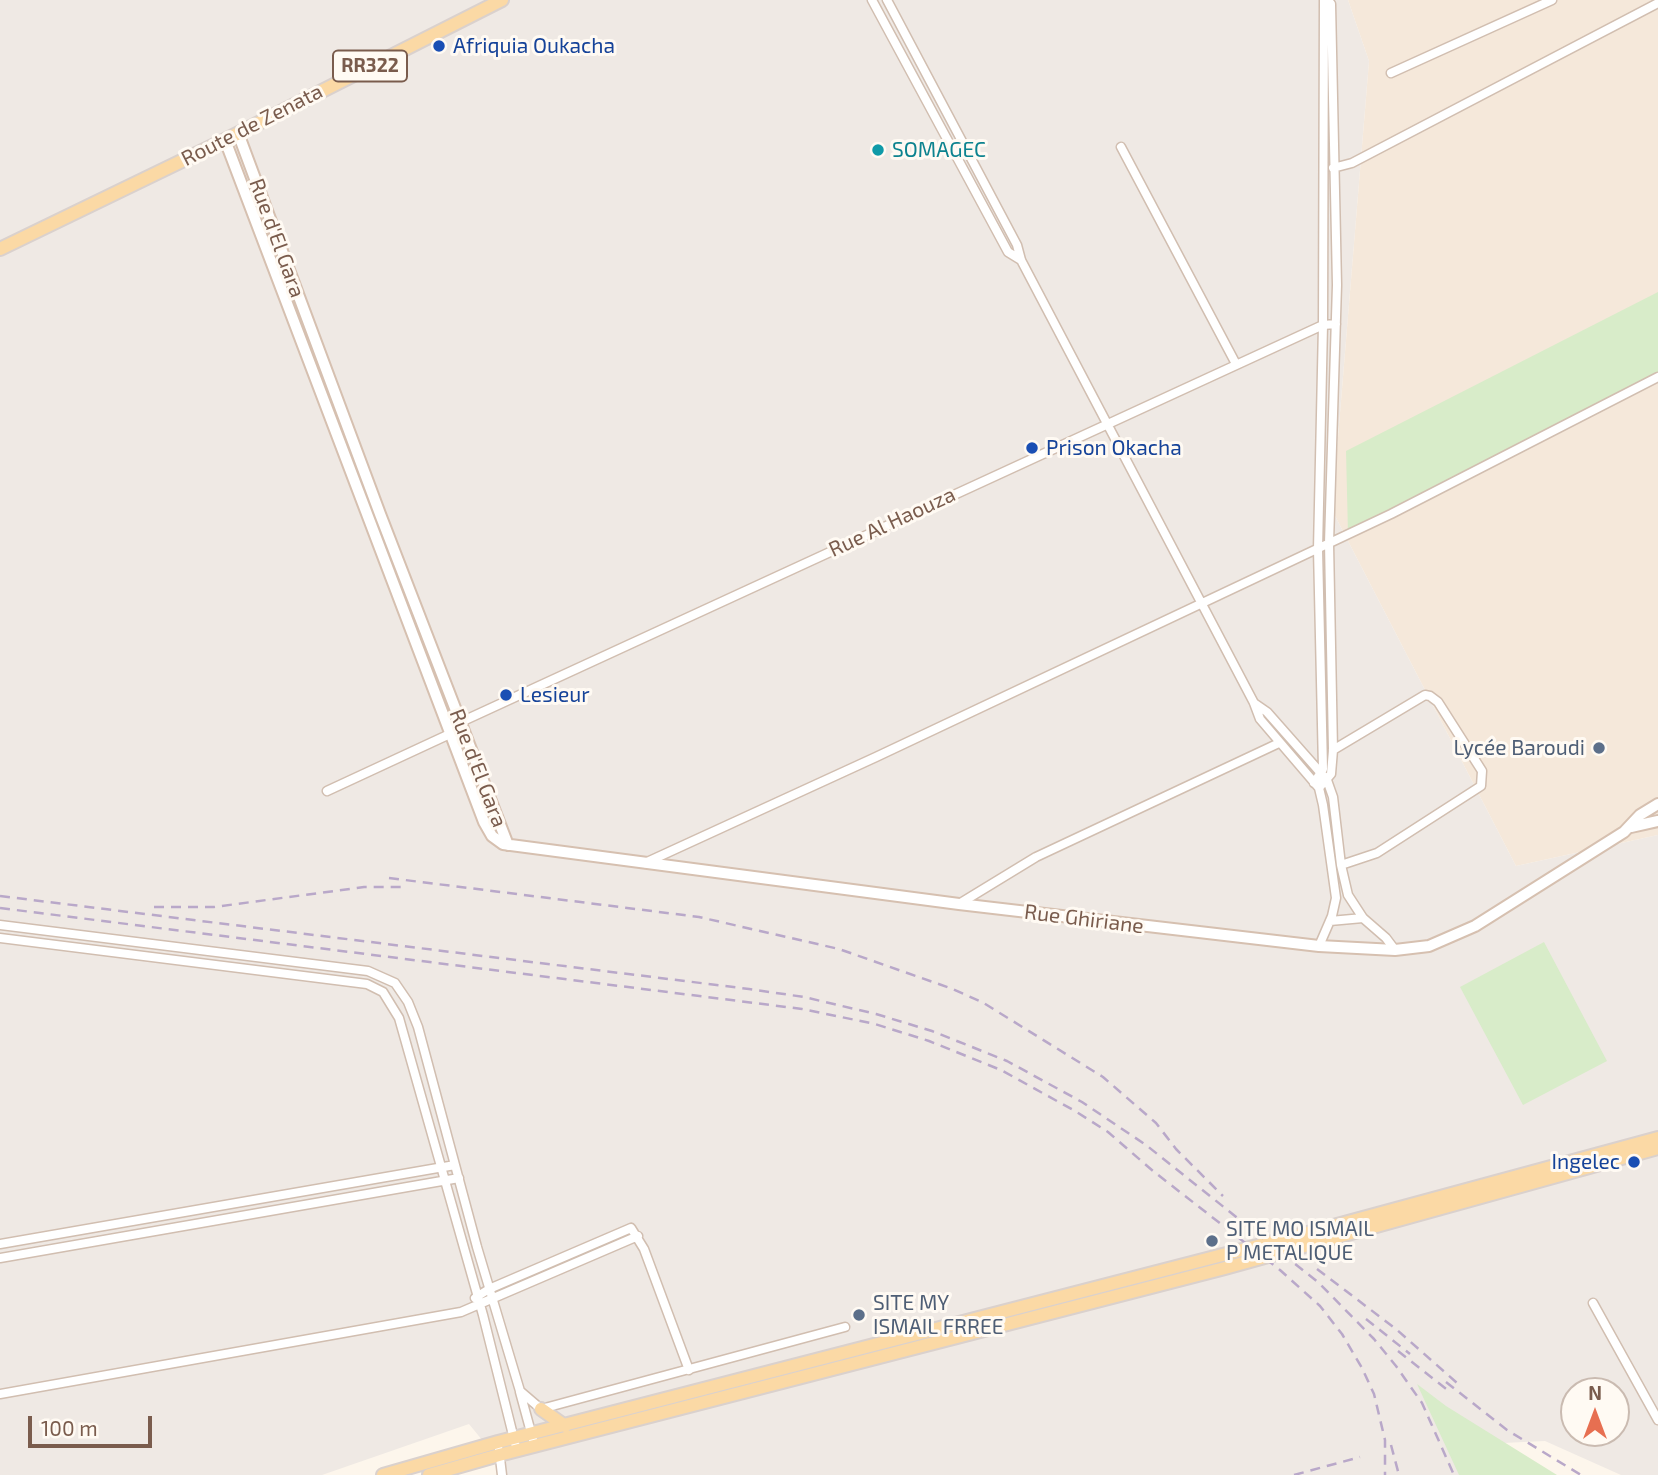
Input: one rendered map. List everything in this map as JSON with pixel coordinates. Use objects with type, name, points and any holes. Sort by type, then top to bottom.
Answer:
[{"type":"main road","name":"Route de Zenata","points":[[0,248],[238,133],[502,0]]},
{"type":"main road","points":[[533,1440],[565,1426],[1300,1235],[1658,1138]]},
{"type":"main road","points":[[383,1475],[1212,1272],[1658,1148]]},
{"type":"main road","points":[[541,1409],[565,1426]]},
{"type":"main road","points":[[429,1475],[499,1448]]},
{"type":"street","points":[[872,0],[1008,252],[1021,260]]},
{"type":"street","points":[[887,0],[1017,245],[1021,260],[1260,719],[1317,786],[1323,804],[1336,898],[1335,909],[1319,946]]},
{"type":"street","points":[[1391,73],[1552,0]]},
{"type":"street","points":[[1317,786],[1332,771],[1334,750],[1329,543],[1336,324],[1335,168],[1329,3]]},
{"type":"street","points":[[1324,777],[1318,549],[1329,3]]},
{"type":"street","points":[[1324,169],[1352,163],[1658,3]]},
{"type":"street","name":"Rue d'El Gara","points":[[238,133],[454,727]]},
{"type":"street","name":"Rue d'El Gara","points":[[225,139],[295,329],[454,727],[508,845]]},
{"type":"street","points":[[1121,147],[1236,364]]},
{"type":"street","points":[[295,329],[308,323]]},
{"type":"street","name":"Rue Al Haouza","points":[[327,791],[454,727],[918,509],[1323,325],[1336,324]]},
{"type":"street","points":[[644,863],[1318,549],[1511,454],[1658,376]]},
{"type":"street","points":[[1334,750],[1425,695],[1438,702],[1482,771],[1481,786],[1377,853],[1341,865]]},
{"type":"street","points":[[1254,703],[1266,712],[1324,777],[1333,797],[1341,865],[1348,895],[1363,918],[1386,938],[1395,950]]},
{"type":"street","points":[[959,904],[1036,857],[1279,743]]},
{"type":"street","name":"Rue Ghiriane","points":[[1631,827],[1640,815],[1658,804]]},
{"type":"street","name":"Rue Ghiriane","points":[[508,845],[959,904],[1319,946],[1395,950],[1429,946],[1475,926],[1631,827],[1658,821]]},
{"type":"street","points":[[1330,921],[1363,918]]},
{"type":"street","points":[[0,925],[368,971],[395,983],[406,998],[418,1027],[533,1440]]},
{"type":"street","points":[[0,938],[367,984],[383,992],[399,1018],[477,1294],[516,1444]]},
{"type":"street","points":[[393,1006],[406,998]]},
{"type":"street","points":[[0,1244],[455,1164]]},
{"type":"street","points":[[0,1258],[459,1178]]},
{"type":"street","points":[[455,1217],[468,1214]]},
{"type":"street","points":[[160,1216],[162,1230]]},
{"type":"street","points":[[469,1309],[477,1294],[627,1228],[634,1229],[689,1370]]},
{"type":"street","points":[[0,1394],[469,1309],[638,1236]]},
{"type":"street","points":[[1593,1303],[1658,1420]]},
{"type":"street","points":[[520,1391],[541,1409],[845,1328]]},
{"type":"street","points":[[499,1448],[502,1475]]},
{"type":"shaded area","points":[[0,0],[1348,0],[1369,61],[1332,510],[1516,866],[1658,835],[1658,1475],[1621,1475],[1545,1441],[1503,1443],[1473,1475],[505,1475],[505,1468],[469,1424],[322,1475],[0,1475]]},
{"type":"shaded area","points":[[1348,0],[1658,0],[1658,835],[1516,866],[1332,510],[1369,61]]},
{"type":"green space","points":[[1658,292],[1658,377],[1348,534],[1346,451]]},
{"type":"green space","points":[[1544,942],[1607,1061],[1523,1105],[1460,987]]},
{"type":"green space","points":[[1417,1384],[1446,1406],[1557,1475],[1459,1475]]},
{"type":"railway","points":[[389,878],[699,917],[839,949],[950,988],[982,1002],[1103,1077],[1156,1123],[1176,1149],[1223,1196]]},
{"type":"railway","points":[[154,907],[214,907],[364,887],[401,887]]},
{"type":"railway","points":[[0,896],[749,989],[804,997],[932,1031],[1007,1061],[1082,1102],[1146,1145],[1319,1283],[1374,1339],[1396,1366],[1422,1403],[1454,1475]]},
{"type":"railway","points":[[0,908],[802,1009],[875,1024],[929,1041],[1001,1070],[1108,1132],[1153,1171],[1280,1270],[1320,1306],[1342,1334],[1374,1394],[1385,1440],[1385,1475]]},
{"type":"railway","points":[[1317,1269],[1396,1329],[1457,1383]]},
{"type":"railway","points":[[1366,1319],[1410,1354]]},
{"type":"railway","points":[[1398,1351],[1450,1392]]},
{"type":"railway","points":[[1446,1382],[1507,1430],[1581,1475]]},
{"type":"railway","points":[[1391,1445],[1399,1475]]},
{"type":"railway","points":[[1294,1475],[1360,1457]]},
{"type":"place","name":"Afriquia Oukacha","points":[[439,46]]},
{"type":"place","name":"SOMAGEC","points":[[878,150]]},
{"type":"place","name":"Prison Okacha","points":[[1032,448]]},
{"type":"place","name":"Lesieur","points":[[506,695]]},
{"type":"place","name":"Lycée Baroudi","points":[[1599,748]]},
{"type":"place","name":"Ingelec","points":[[1634,1162]]},
{"type":"place","name":"SITE MO ISMAIL P METALIQUE","points":[[1212,1241]]},
{"type":"place","name":"SITE MY ISMAIL FRREE","points":[[859,1315]]}]
